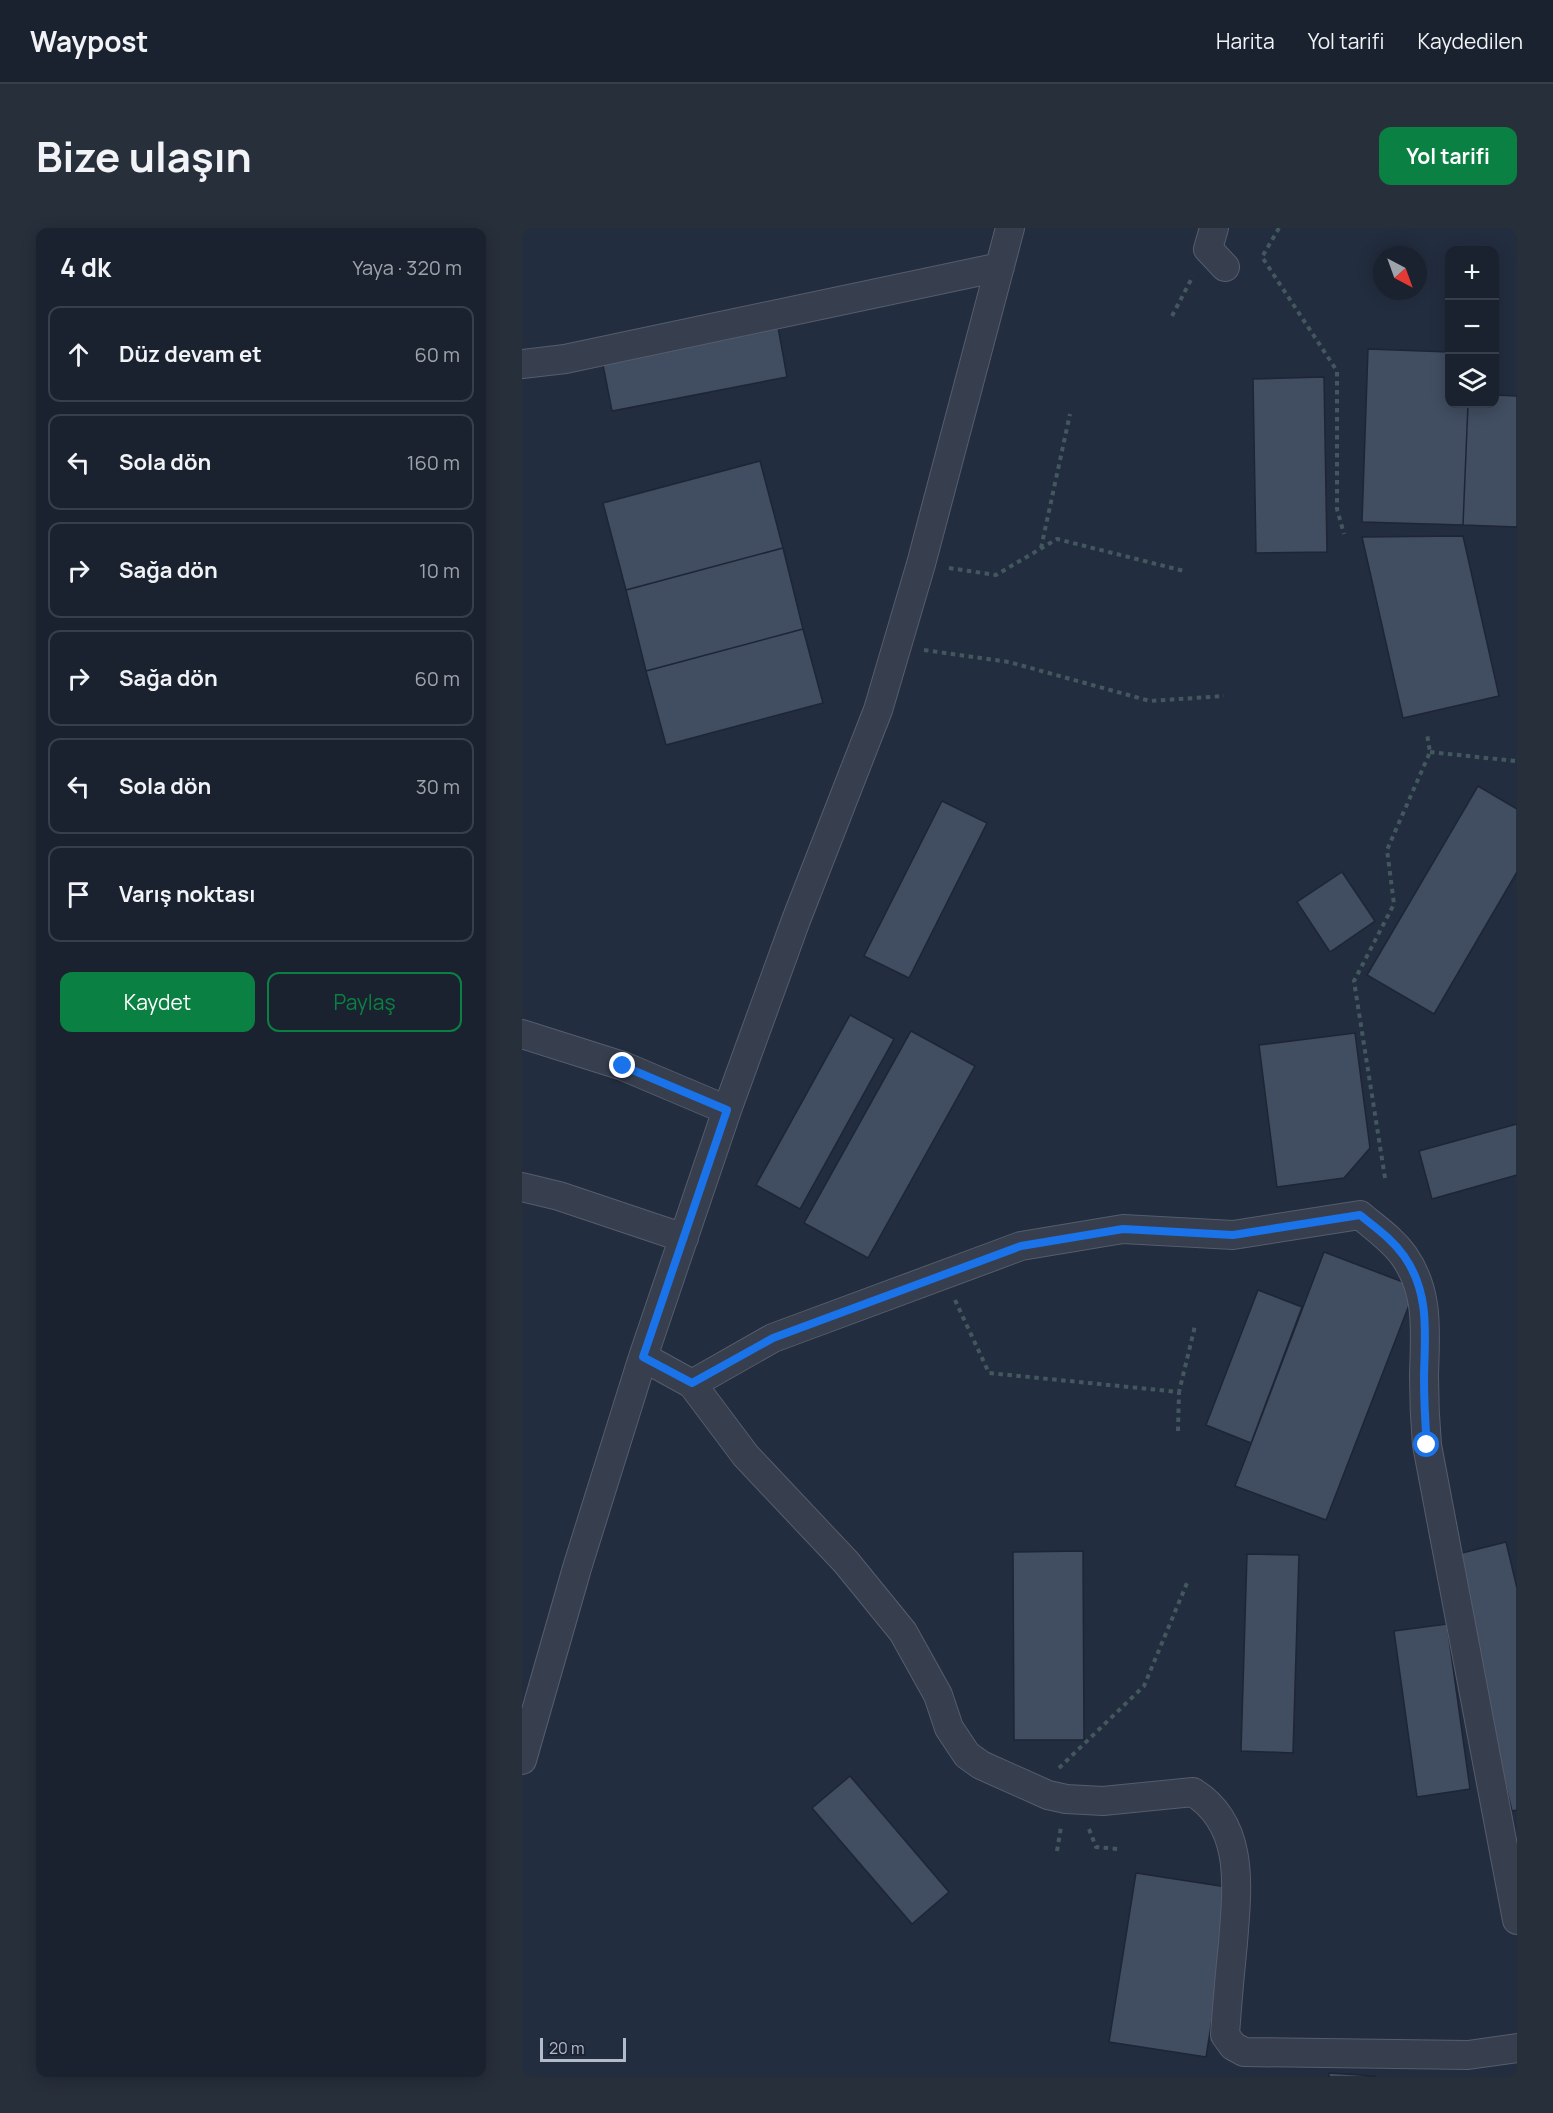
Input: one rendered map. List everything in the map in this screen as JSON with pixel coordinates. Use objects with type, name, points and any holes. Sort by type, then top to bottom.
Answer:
[{"type":"street","points":[[522,1760],[528,1710],[643,1357],[727,1110],[796,920],[878,710],[921,564],[1010,228]]},
{"type":"street","points":[[522,364],[564,359],[1000,267]]},
{"type":"street","points":[[522,1034],[623,1066],[727,1110]]},
{"type":"street","points":[[522,1187],[559,1196],[684,1238]]},
{"type":"street","points":[[692,1383],[773,1338],[1021,1246],[1123,1229],[1233,1235],[1360,1215],[1388,1238],[1404,1256],[1423,1299],[1427,1317],[1424,1408],[1431,1467],[1517,1920]]},
{"type":"street","points":[[643,1357],[692,1383],[746,1456],[846,1562],[903,1632],[938,1695],[949,1728],[967,1755],[981,1765],[1036,1790],[1066,1799],[1084,1802],[1193,1792],[1214,1808],[1232,1845],[1238,1877],[1225,2035],[1238,2049],[1244,2052],[1468,2055],[1517,2049]]},
{"type":"path","points":[[1279,228],[1262,257],[1337,371],[1337,509],[1344,534]]},
{"type":"path","points":[[1172,316],[1216,248]]},
{"type":"path","points":[[1040,549],[1070,414]]},
{"type":"path","points":[[921,564],[996,575],[1057,539],[1184,571]]},
{"type":"path","points":[[897,647],[1009,662],[1150,701],[1224,696]]},
{"type":"path","points":[[1385,1178],[1354,981],[1394,904],[1387,850],[1430,752],[1427,734]]},
{"type":"path","points":[[1430,752],[1515,760]]},
{"type":"path","points":[[942,1275],[990,1373],[1179,1392]]},
{"type":"path","points":[[1178,1431],[1179,1392],[1195,1326]]},
{"type":"path","points":[[1036,1790],[1144,1686],[1187,1583]]},
{"type":"building","points":[[778,327],[787,377],[612,411],[602,360]]},
{"type":"building","points":[[1368,349],[1445,352],[1445,408],[1468,408],[1463,525],[1362,522]]},
{"type":"building","points":[[1324,377],[1327,552],[1256,553],[1253,379]]},
{"type":"building","points":[[1499,395],[1517,396],[1517,527],[1463,525],[1468,408],[1499,408]]},
{"type":"building","points":[[760,461],[783,548],[626,590],[603,503]]},
{"type":"building","points":[[1463,536],[1499,696],[1403,718],[1362,537]]},
{"type":"building","points":[[783,548],[803,629],[646,671],[626,590]]},
{"type":"building","points":[[803,629],[823,703],[666,745],[646,671]]},
{"type":"building","points":[[1478,786],[1517,809],[1517,872],[1434,1014],[1367,975]]},
{"type":"building","points":[[942,801],[987,823],[909,978],[864,956]]},
{"type":"building","points":[[1342,872],[1375,921],[1330,952],[1297,902]]},
{"type":"building","points":[[850,1015],[894,1039],[800,1209],[756,1185]]},
{"type":"building","points":[[911,1031],[975,1066],[868,1258],[804,1223]]},
{"type":"building","points":[[1355,1033],[1370,1148],[1344,1178],[1277,1187],[1259,1045]]},
{"type":"building","points":[[1517,1124],[1517,1175],[1432,1199],[1419,1151]]},
{"type":"building","points":[[1324,1252],[1416,1287],[1326,1520],[1235,1486]]},
{"type":"building","points":[[1258,1290],[1302,1307],[1251,1443],[1206,1425]]},
{"type":"building","points":[[1506,1542],[1517,1588],[1517,1810],[1512,1811],[1450,1556]]},
{"type":"building","points":[[1083,1551],[1084,1740],[1014,1740],[1013,1552]]},
{"type":"building","points":[[1247,1554],[1299,1555],[1293,1753],[1241,1751]]},
{"type":"building","points":[[1447,1624],[1470,1789],[1417,1797],[1394,1631]]},
{"type":"building","points":[[850,1776],[949,1892],[912,1924],[812,1808]]},
{"type":"building","points":[[1136,1873],[1233,1888],[1206,2057],[1109,2042]]},
{"type":"building","points":[[1329,2073],[1375,2076],[1375,2077],[1329,2077]]},
{"type":"route","points":[[623,1066],[727,1110],[643,1357],[692,1383],[773,1338],[1021,1246],[1123,1229],[1233,1235],[1360,1215],[1388,1238],[1404,1256],[1417,1279],[1423,1299],[1427,1317],[1424,1408],[1427,1445]]}]
